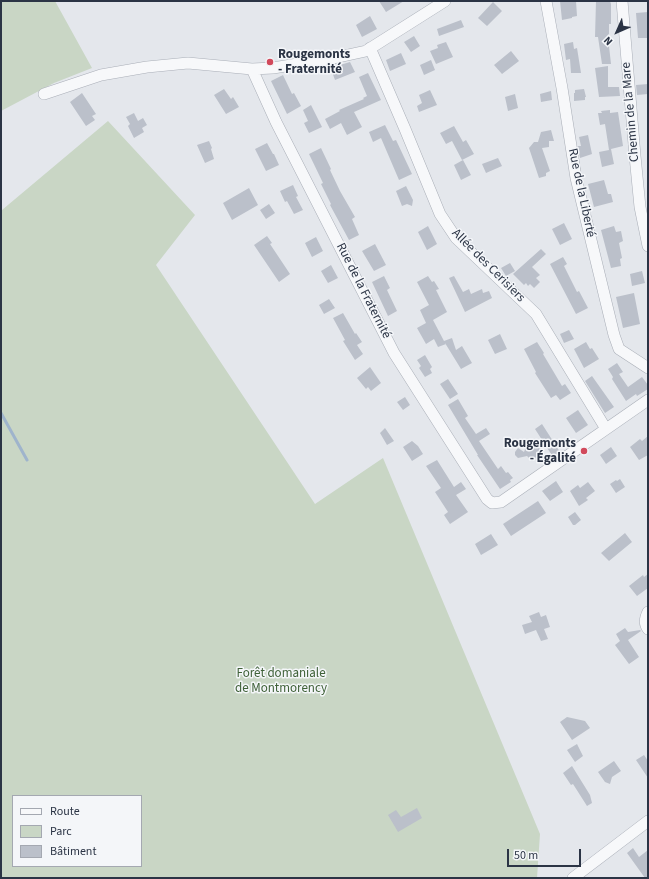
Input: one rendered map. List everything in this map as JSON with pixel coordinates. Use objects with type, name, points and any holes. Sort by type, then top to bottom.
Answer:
[{"type":"street","points":[[44,94],[101,75],[147,67],[188,63],[252,69],[273,68],[366,51],[444,1]]},
{"type":"street","name":"Rue de la Liberté","points":[[546,1],[562,88],[576,178],[614,335],[619,349],[648,368]]},
{"type":"street","name":"Chemin de la Mare","points":[[622,1],[640,207],[648,246]]},
{"type":"street","name":"Allée des Cerisiers","points":[[370,48],[440,214],[456,238],[536,314],[606,428]]},
{"type":"street","name":"Rue de la Fraternité","points":[[252,69],[276,122],[394,353],[486,499],[492,503],[501,502],[606,428]]},
{"type":"street","points":[[606,428],[648,400]]},
{"type":"street","points":[[648,612],[645,625],[648,629]]},
{"type":"street","points":[[573,878],[648,822]]},
{"type":"green space","points":[[1,1],[55,1],[92,68],[54,83],[1,111]]},
{"type":"green space","name":"Forêt domaniale de Montmorency","points":[[108,121],[195,215],[156,265],[315,504],[383,458],[540,834],[537,878],[1,878],[1,209],[2,210]]},
{"type":"building","points":[[379,1],[404,1],[386,12]]},
{"type":"building","points":[[560,1],[576,1],[577,16],[562,20]]},
{"type":"building","points":[[596,1],[610,1],[611,4],[611,24],[609,24],[608,37],[611,64],[602,64],[598,37],[595,37]]},
{"type":"building","points":[[493,2],[502,11],[487,26],[478,18]]},
{"type":"building","points":[[648,12],[648,38],[638,38],[636,13]]},
{"type":"building","points":[[370,16],[377,29],[362,37],[356,25]]},
{"type":"building","points":[[461,20],[464,27],[439,36],[437,29]]},
{"type":"building","points":[[414,36],[420,46],[411,52],[404,42]]},
{"type":"building","points":[[446,42],[453,57],[436,64],[430,51],[438,48],[437,45]]},
{"type":"building","points":[[573,42],[574,49],[577,48],[581,73],[571,73],[570,59],[566,60],[564,44]]},
{"type":"building","points":[[511,51],[519,61],[502,74],[494,65]]},
{"type":"building","points":[[401,53],[406,64],[390,71],[386,60]]},
{"type":"building","points":[[431,60],[435,70],[424,75],[420,65]]},
{"type":"building","points":[[350,62],[355,72],[335,80],[331,66]]},
{"type":"building","points":[[608,66],[608,87],[619,87],[620,96],[599,97],[595,68]]},
{"type":"building","points":[[368,73],[381,100],[354,112],[362,127],[347,135],[341,123],[330,129],[325,119],[367,96],[359,77]]},
{"type":"building","points":[[283,75],[292,94],[294,93],[301,106],[287,114],[271,81]]},
{"type":"building","points":[[648,84],[648,94],[637,95],[636,85]]},
{"type":"building","points":[[224,89],[231,99],[233,97],[239,107],[226,114],[214,95]]},
{"type":"building","points":[[584,89],[586,97],[585,100],[574,101],[575,90]]},
{"type":"building","points":[[430,90],[437,105],[419,112],[417,106],[422,103],[419,95]]},
{"type":"building","points":[[551,91],[552,100],[541,102],[540,94]]},
{"type":"building","points":[[82,93],[96,114],[92,116],[95,120],[86,126],[70,102]]},
{"type":"building","points":[[515,94],[518,108],[508,111],[505,97]]},
{"type":"building","points":[[311,105],[322,127],[309,133],[304,123],[308,121],[303,110]]},
{"type":"building","points":[[610,110],[610,113],[618,112],[623,146],[611,149],[614,164],[602,167],[599,152],[609,150],[605,124],[600,125],[598,113],[602,113],[601,111]]},
{"type":"building","points":[[134,113],[138,121],[143,118],[147,125],[142,128],[144,132],[134,138],[128,126],[130,124],[126,117]]},
{"type":"building","points":[[385,125],[393,141],[396,140],[412,174],[399,180],[381,138],[373,142],[369,132]]},
{"type":"building","points":[[454,126],[463,142],[466,140],[474,154],[462,160],[452,141],[446,144],[440,133]]},
{"type":"building","points":[[551,130],[554,141],[549,141],[549,147],[542,148],[550,171],[546,173],[546,176],[539,178],[529,148],[534,142],[538,142],[541,132]]},
{"type":"building","points":[[588,135],[592,154],[580,158],[578,146],[581,146],[579,137]]},
{"type":"building","points":[[209,141],[214,159],[205,163],[197,145]]},
{"type":"building","points":[[267,143],[279,165],[266,171],[255,149]]},
{"type":"building","points":[[321,148],[340,191],[355,217],[352,219],[359,235],[349,240],[330,205],[331,204],[321,184],[323,183],[309,154]]},
{"type":"building","points":[[498,158],[502,166],[486,173],[482,164]]},
{"type":"building","points":[[463,160],[471,175],[461,180],[454,165]]},
{"type":"building","points":[[604,180],[608,194],[611,194],[613,202],[594,207],[588,184]]},
{"type":"building","points":[[293,185],[298,196],[296,197],[303,210],[294,214],[287,201],[285,202],[280,191]]},
{"type":"building","points":[[406,186],[413,200],[412,206],[407,204],[402,206],[396,191]]},
{"type":"building","points":[[249,188],[258,205],[232,220],[223,203]]},
{"type":"building","points":[[269,204],[275,213],[266,219],[260,210]]},
{"type":"building","points":[[564,223],[572,239],[560,245],[552,229]]},
{"type":"building","points":[[428,226],[437,244],[427,250],[418,232]]},
{"type":"building","points":[[614,226],[616,232],[621,231],[623,241],[619,243],[622,258],[620,259],[621,266],[611,268],[601,230]]},
{"type":"building","points":[[267,236],[272,243],[270,244],[290,274],[279,282],[254,245]]},
{"type":"building","points":[[316,237],[323,251],[312,257],[305,243]]},
{"type":"building","points":[[375,244],[386,265],[374,271],[362,251]]},
{"type":"building","points":[[541,249],[546,254],[532,267],[540,275],[536,278],[540,282],[534,288],[530,284],[528,286],[526,283],[524,285],[513,274]]},
{"type":"building","points":[[563,257],[567,264],[564,266],[577,292],[579,291],[588,308],[576,314],[550,264]]},
{"type":"building","points":[[510,263],[515,271],[506,276],[501,268]]},
{"type":"building","points":[[331,265],[338,278],[328,283],[321,271]]},
{"type":"building","points":[[642,271],[645,283],[632,286],[630,274]]},
{"type":"building","points":[[384,276],[390,288],[387,290],[397,311],[388,316],[372,282]]},
{"type":"building","points":[[428,276],[432,282],[434,281],[439,289],[436,290],[447,312],[433,320],[444,341],[452,338],[456,350],[462,346],[472,363],[461,369],[446,344],[438,347],[434,339],[426,344],[417,328],[426,323],[420,310],[429,305],[417,282]]},
{"type":"building","points":[[454,276],[463,292],[469,289],[471,294],[482,289],[483,293],[489,291],[492,298],[465,312],[449,278]]},
{"type":"building","points":[[634,293],[640,324],[623,328],[616,297]]},
{"type":"building","points":[[329,299],[335,308],[324,314],[319,305]]},
{"type":"building","points":[[343,313],[355,334],[356,333],[362,342],[357,345],[363,354],[355,360],[343,341],[345,340],[333,318]]},
{"type":"building","points":[[569,330],[574,339],[564,343],[560,334]]},
{"type":"building","points":[[500,334],[507,349],[495,354],[488,340]]},
{"type":"building","points":[[537,342],[562,386],[565,384],[571,393],[560,400],[556,395],[551,398],[535,373],[536,372],[524,349]]},
{"type":"building","points":[[586,342],[599,359],[584,368],[574,349]]},
{"type":"building","points":[[425,355],[432,367],[430,369],[432,373],[425,377],[419,368],[421,366],[417,360]]},
{"type":"building","points":[[617,363],[623,372],[619,374],[628,387],[642,377],[648,385],[648,389],[637,396],[636,394],[626,401],[612,379],[613,377],[608,369]]},
{"type":"building","points":[[370,367],[381,383],[371,391],[368,387],[366,389],[357,378]]},
{"type":"building","points":[[592,376],[614,407],[605,413],[585,381]]},
{"type":"building","points":[[448,379],[458,394],[450,399],[440,384]]},
{"type":"building","points":[[405,397],[410,405],[403,410],[397,402]]},
{"type":"building","points":[[458,399],[468,416],[465,418],[476,434],[486,428],[490,434],[479,441],[498,469],[501,466],[506,473],[508,472],[513,478],[510,480],[511,482],[500,489],[477,455],[448,405]]},
{"type":"building","points":[[578,410],[588,425],[576,433],[566,418]]},
{"type":"building","points":[[542,424],[560,452],[553,457],[535,429]]},
{"type":"building","points":[[385,428],[394,441],[387,445],[380,433]]},
{"type":"building","points":[[648,436],[648,455],[639,460],[630,447],[640,439],[642,441]]},
{"type":"building","points":[[412,441],[418,446],[423,454],[412,461],[403,447]]},
{"type":"building","points":[[528,442],[543,450],[532,461],[527,456],[518,458],[515,455],[518,448],[524,452]]},
{"type":"building","points":[[611,447],[617,456],[606,464],[600,455]]},
{"type":"building","points":[[437,460],[454,487],[461,482],[466,489],[456,495],[468,512],[450,524],[444,515],[448,512],[435,492],[441,488],[426,466]]},
{"type":"building","points":[[620,479],[625,487],[616,493],[610,484]]},
{"type":"building","points":[[556,481],[563,492],[550,501],[542,491]]},
{"type":"building","points":[[588,482],[595,491],[586,498],[588,500],[579,506],[570,491],[578,485],[580,488]]},
{"type":"building","points":[[538,501],[546,513],[511,536],[503,524]]},
{"type":"building","points":[[575,512],[581,520],[573,525],[568,517]]},
{"type":"building","points":[[625,533],[632,542],[609,561],[601,553]]},
{"type":"building","points":[[491,534],[498,545],[481,555],[475,544]]},
{"type":"building","points":[[648,574],[648,588],[637,596],[629,586],[643,575],[644,577]]},
{"type":"building","points":[[539,612],[541,617],[546,615],[550,627],[544,629],[548,639],[541,641],[536,630],[525,634],[522,625],[532,622],[529,616]]},
{"type":"building","points":[[625,628],[628,632],[641,631],[628,640],[639,657],[629,664],[615,645],[620,641],[616,634]]},
{"type":"building","points":[[567,717],[585,721],[590,728],[572,740],[560,722]]},
{"type":"building","points":[[577,744],[583,756],[575,762],[567,750]]},
{"type":"building","points":[[644,755],[648,761],[648,778],[636,760]]},
{"type":"building","points":[[614,761],[621,771],[612,777],[610,784],[605,782],[598,772]]},
{"type":"building","points":[[572,766],[590,795],[592,803],[587,806],[573,784],[571,785],[563,773]]},
{"type":"building","points":[[417,808],[422,818],[398,832],[388,815],[396,810],[401,817]]},
{"type":"building","points":[[633,848],[639,857],[648,850],[648,878],[645,878],[627,853]]},
{"type":"waterway","points":[[1,413],[27,460]]},
{"type":"place","name":"Rougemonts - Fraternité","points":[[270,62]]},
{"type":"place","name":"Rougemonts - Égalité","points":[[584,451]]}]
